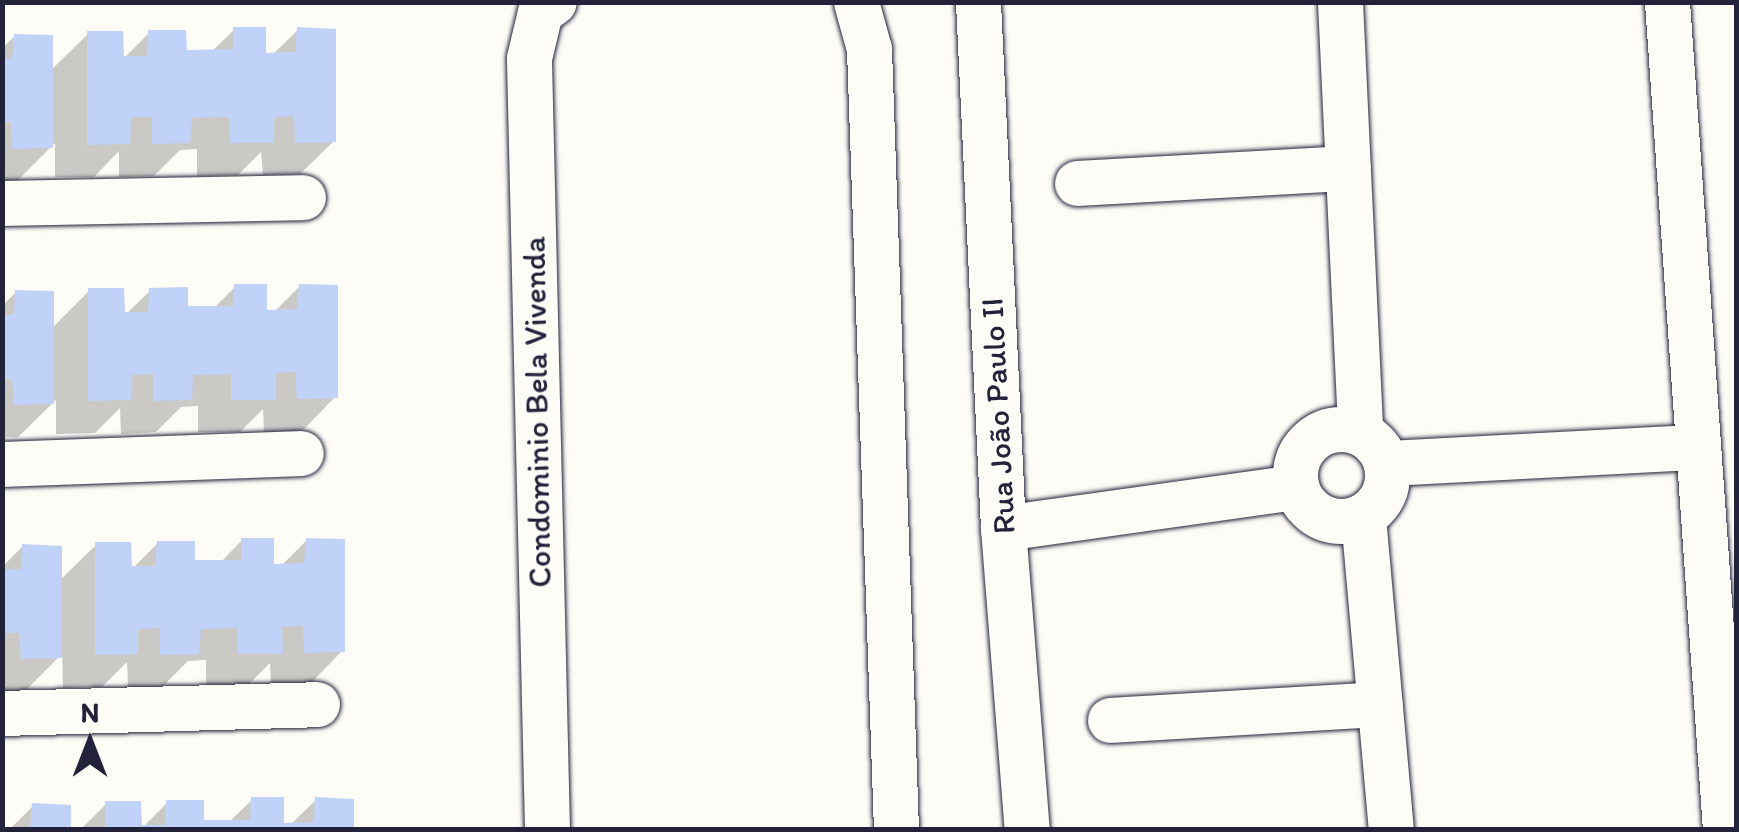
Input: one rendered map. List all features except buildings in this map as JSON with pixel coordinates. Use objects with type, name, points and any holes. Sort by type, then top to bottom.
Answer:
[{"type":"street","name":"Condominio Bela Vivenda","points":[[547,830],[530,58],[540,12],[554,2]]},
{"type":"street","points":[[856,2],[868,49],[871,99],[896,830]]},
{"type":"street","name":"Rua João Paulo II","points":[[978,2],[1003,528],[1027,830]]},
{"type":"street","points":[[1340,2],[1348,168],[1373,448],[1379,503],[1363,516],[1322,518],[1296,488],[1295,466],[1311,441],[1340,429],[1373,448],[1694,447]]},
{"type":"street","points":[[1667,2],[1694,447],[1725,830]]},
{"type":"street","points":[[1077,182],[1348,168]]},
{"type":"street","points":[[2,203],[303,198]]},
{"type":"street","points":[[2,464],[301,453]]},
{"type":"street","points":[[1003,528],[1296,488]]},
{"type":"street","points":[[1363,516],[1392,830]]},
{"type":"street","points":[[2,714],[318,704]]},
{"type":"street","points":[[1110,720],[1380,704]]}]
